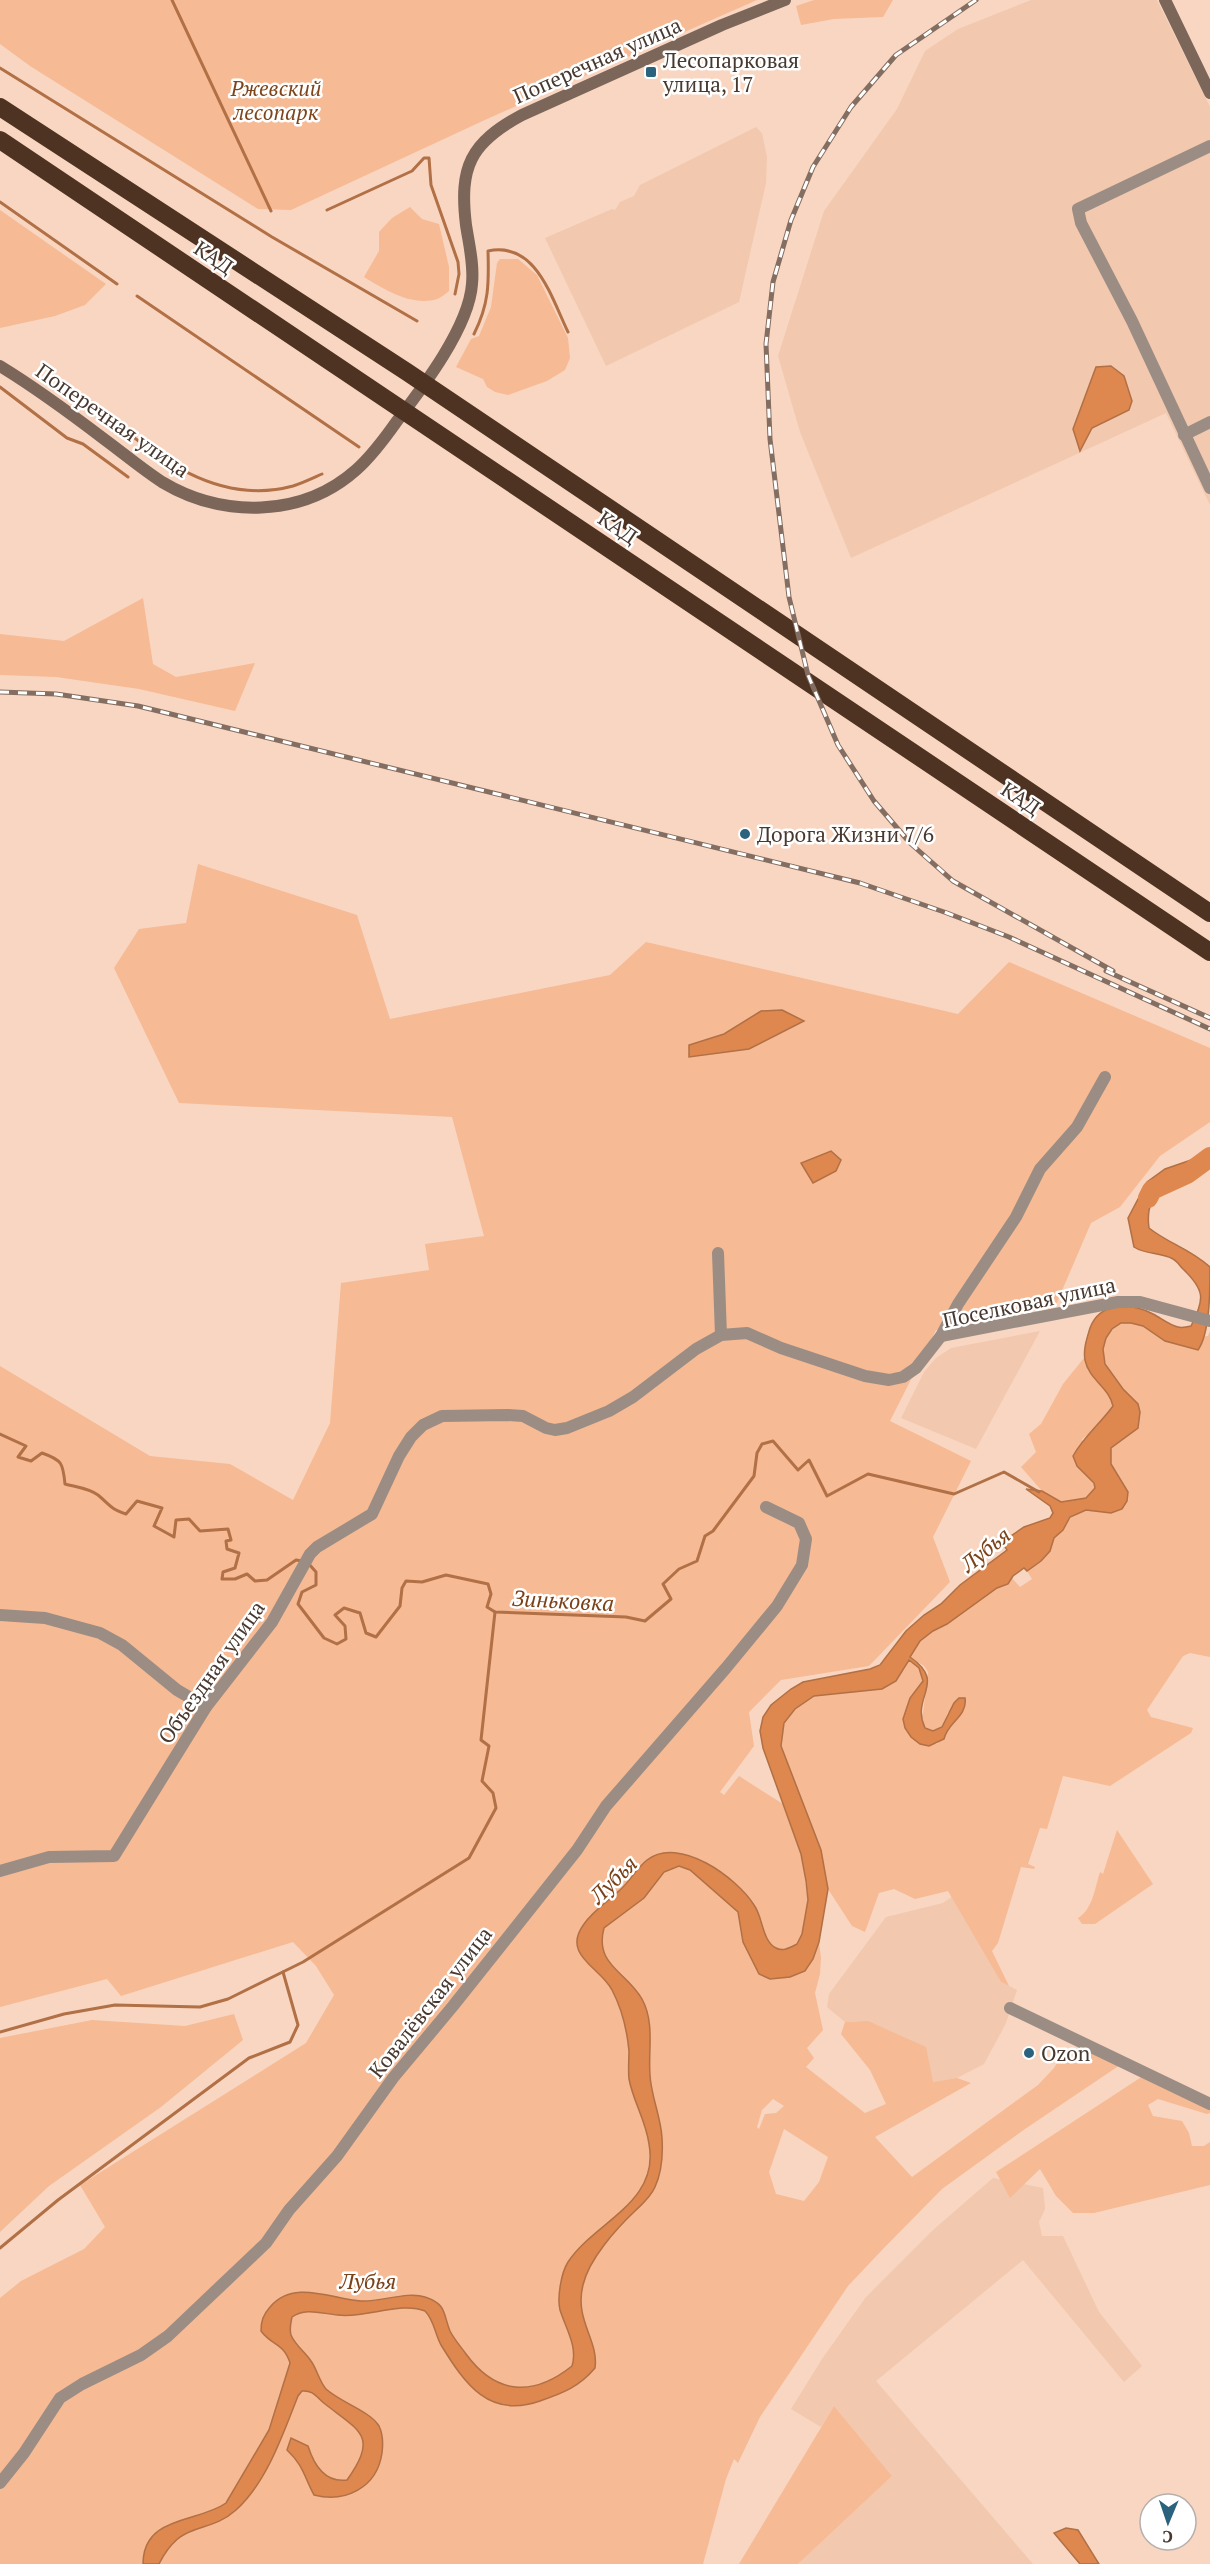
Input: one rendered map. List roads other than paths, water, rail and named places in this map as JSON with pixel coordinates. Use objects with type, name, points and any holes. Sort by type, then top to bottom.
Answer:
[{"type":"highway","name":"КАД","points":[[0,107],[407,372],[1210,913]]},
{"type":"highway","name":"КАД","points":[[0,140],[1210,952]]},
{"type":"street","name":"Поперечная улица","points":[[0,366],[32,385],[162,481],[191,496],[228,506],[265,508],[308,498],[329,488],[356,470],[383,440],[420,391],[463,320],[469,303],[472,273],[464,192],[466,173],[473,154],[481,144],[502,125],[522,115],[785,0]]},
{"type":"street","points":[[1166,0],[1210,93]]},
{"type":"street","points":[[1210,146],[1078,209],[1081,223],[1132,321],[1210,488]]},
{"type":"street","points":[[1184,435],[1210,422]]},
{"type":"street","points":[[941,1336],[957,1304],[1016,1217],[1040,1169],[1077,1127],[1105,1077]]},
{"type":"street","points":[[718,1253],[721,1335]]},
{"type":"street","name":"Поселковая улица","points":[[721,1335],[747,1333],[781,1348],[865,1376],[889,1380],[903,1377],[916,1368],[941,1336],[1118,1302],[1140,1302],[1210,1321]]},
{"type":"street","name":"Объездная улица","points":[[0,1871],[49,1857],[114,1856],[206,1707],[272,1622],[310,1554],[317,1547],[372,1514],[399,1456],[411,1437],[423,1425],[442,1416],[508,1415],[523,1416],[555,1430],[567,1428],[609,1411],[633,1397],[696,1348],[721,1335]]},
{"type":"street","name":"Ковалёвская улица","points":[[0,2483],[24,2453],[60,2398],[161,2342],[266,2243],[289,2210],[337,2156],[393,2078],[577,1850],[606,1806],[777,1606],[798,1574],[806,1539],[799,1523],[766,1507]]},
{"type":"street","points":[[0,1615],[45,1618],[100,1633],[122,1645],[177,1690],[206,1707]]},
{"type":"street","points":[[1010,2008],[1210,2104]]},
{"type":"waterway","points":[[172,0],[271,211]]},
{"type":"waterway","points":[[0,68],[272,237],[417,321]]},
{"type":"waterway","points":[[327,210],[412,171],[424,158],[429,158],[431,185],[458,262],[459,274],[455,294]]},
{"type":"waterway","points":[[0,202],[117,284]]},
{"type":"waterway","points":[[474,334],[483,313],[487,294],[488,251],[505,250],[530,263],[540,275],[568,332]]},
{"type":"waterway","points":[[137,296],[359,447]]},
{"type":"waterway","points":[[0,387],[67,438],[83,444],[128,477]]},
{"type":"waterway","points":[[82,395],[153,451],[205,480],[233,488],[262,491],[293,486],[322,474]]},
{"type":"waterway","name":"Лубья","points":[[1148,1198],[1152,1190],[1187,1174],[1210,1157]]},
{"type":"waterway","name":"Зиньковка","points":[[0,1434],[26,1446],[18,1457],[31,1461],[42,1453],[58,1460],[62,1467],[65,1484],[86,1489],[98,1495],[120,1512],[126,1514],[137,1501],[162,1508],[154,1526],[174,1537],[176,1520],[189,1519],[200,1531],[228,1529],[231,1540],[226,1541],[227,1549],[239,1553],[235,1568],[223,1572],[222,1579],[235,1579],[247,1574],[255,1581],[267,1580],[296,1560],[302,1561]]},
{"type":"waterway","name":"Зиньковка","points":[[308,1563],[316,1572],[316,1585],[302,1592],[298,1604],[324,1638],[337,1644],[346,1639],[345,1626],[335,1615],[344,1608],[360,1613],[366,1633],[376,1637],[400,1606],[402,1588],[406,1581],[422,1582],[446,1575],[488,1584],[491,1594],[487,1607],[495,1612],[626,1617],[645,1621],[671,1599],[663,1584],[679,1569],[697,1561],[705,1536],[713,1531],[754,1476],[757,1453],[762,1444],[773,1441],[798,1470],[809,1460],[827,1496],[868,1474],[954,1494],[1004,1472],[1039,1492]]},
{"type":"waterway","points":[[0,2032],[64,2014],[115,2005],[200,2007],[228,1999],[303,1962],[469,1858],[496,1808],[493,1793],[482,1781],[489,1746],[481,1740],[495,1612]]},
{"type":"waterway","points":[[0,2248],[58,2200],[249,2058],[290,2042],[298,2025],[283,1972]]},
{"type":"railway","points":[[976,0],[896,55],[851,107],[813,167],[791,220],[773,282],[766,344],[770,439],[789,597],[808,675],[838,745],[874,801],[910,843],[953,881],[1113,971]]},
{"type":"railway","points":[[0,692],[56,694],[138,706],[860,883],[1009,937],[1210,1029]]},
{"type":"railway","points":[[1106,971],[1210,1018]]},
{"type":"place","name":"Лесопарковая улица, 17","points":[[651,72]]},
{"type":"place","name":"Дорога Жизни 7/6","points":[[745,834]]},
{"type":"place","name":"Ozon","points":[[1029,2053]]},
{"type":"park label","name":"Ржевский лесопарк","points":[[276,100]]}]
